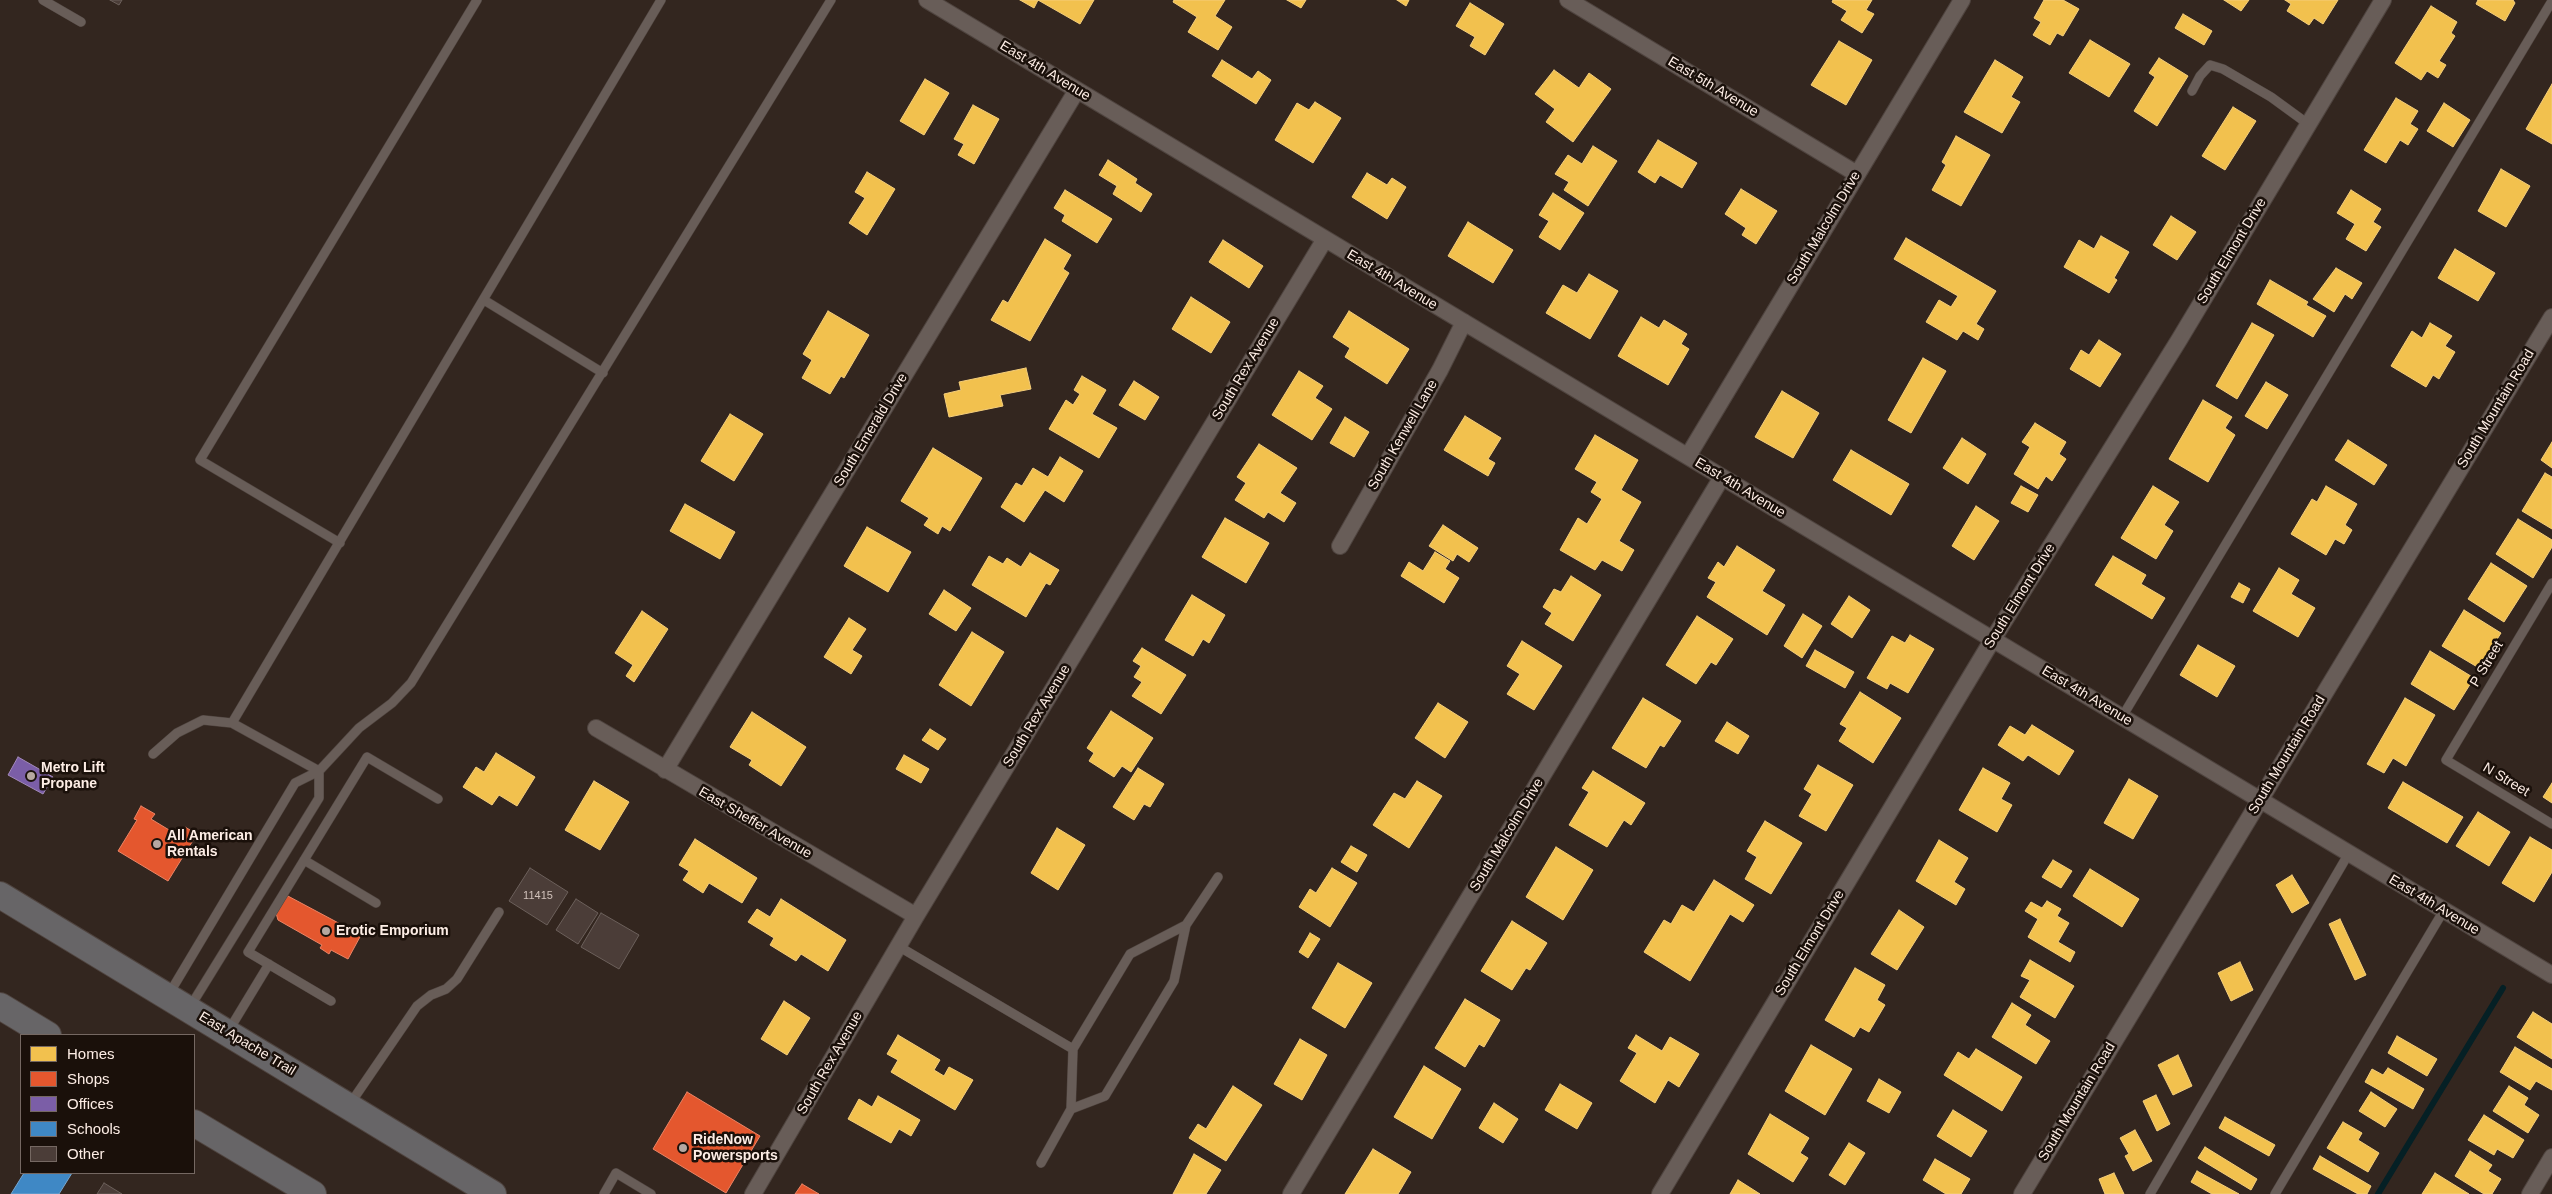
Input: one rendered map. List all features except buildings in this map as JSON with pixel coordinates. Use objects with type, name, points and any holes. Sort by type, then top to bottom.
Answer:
[{"type":"main road","name":"East Apache Trail","points":[[0,895],[493,1194]]},
{"type":"main road","points":[[0,1006],[46,1034]]},
{"type":"main road","points":[[195,1123],[313,1194]]},
{"type":"street","name":"East 4th Avenue","points":[[927,0],[2552,975]]},
{"type":"street","name":"East 5th Avenue","points":[[1568,0],[1857,174]]},
{"type":"street","name":"South Malcolm Drive","points":[[1688,456],[1962,0]]},
{"type":"street","name":"South Elmont Drive","points":[[1660,1194],[1993,639],[2179,340],[2383,0]]},
{"type":"street","name":"South Emerald Drive","points":[[665,770],[1077,90]]},
{"type":"street","name":"South Rex Avenue","points":[[753,1194],[898,946],[1325,240]]},
{"type":"street","name":"South Mountain Road","points":[[2022,1194],[2552,317]]},
{"type":"street","name":"South Kenwell Lane","points":[[1340,546],[1440,370],[1464,322]]},
{"type":"street","name":"South Malcolm Drive","points":[[1291,1194],[1722,477]]},
{"type":"street","name":"East Sheffer Avenue","points":[[596,728],[916,916]]},
{"type":"street","points":[[2530,1194],[2552,1157]]},
{"type":"lane","points":[[43,0],[81,22]]},
{"type":"lane","points":[[340,544],[200,460],[476,0]]},
{"type":"lane","points":[[232,723],[662,0]]},
{"type":"lane","points":[[178,1003],[295,783],[319,771],[359,728],[392,703],[412,683],[831,0]]},
{"type":"lane","points":[[2122,717],[2552,1]]},
{"type":"lane","points":[[2192,91],[2200,76],[2210,65],[2223,69],[2271,97],[2308,124]]},
{"type":"lane","points":[[484,300],[603,373]]},
{"type":"lane","name":"P Street","points":[[2446,760],[2552,583]]},
{"type":"lane","points":[[152,754],[177,733],[203,720],[232,723],[319,771]]},
{"type":"lane","points":[[330,1001],[248,952],[367,757],[438,799]]},
{"type":"lane","name":"N Street","points":[[2446,760],[2552,824]]},
{"type":"lane","points":[[178,1003],[319,798],[319,771]]},
{"type":"lane","points":[[2150,1194],[2348,853]]},
{"type":"lane","points":[[304,860],[376,902]]},
{"type":"lane","points":[[1071,1110],[1105,1096],[1174,981],[1186,926],[1218,878]]},
{"type":"lane","points":[[2275,1194],[2444,910]]},
{"type":"lane","points":[[349,1106],[417,1006],[457,979],[499,912]]},
{"type":"lane","points":[[1041,1163],[1071,1110],[1072,1049],[1130,954],[1186,926]]},
{"type":"lane","points":[[898,946],[1072,1049]]},
{"type":"lane","points":[[228,1033],[269,964]]},
{"type":"lane","points":[[604,1194],[616,1173],[651,1194]]},
{"type":"waterway","points":[[2378,1194],[2503,988]]},
{"type":"place","name":"Metro Lift Propane","points":[[31,776]]},
{"type":"place","name":"All American Rentals","points":[[157,844]]},
{"type":"place","name":"Erotic Emporium","points":[[326,931]]},
{"type":"place","name":"RideNow Powersports","points":[[683,1148]]}]
